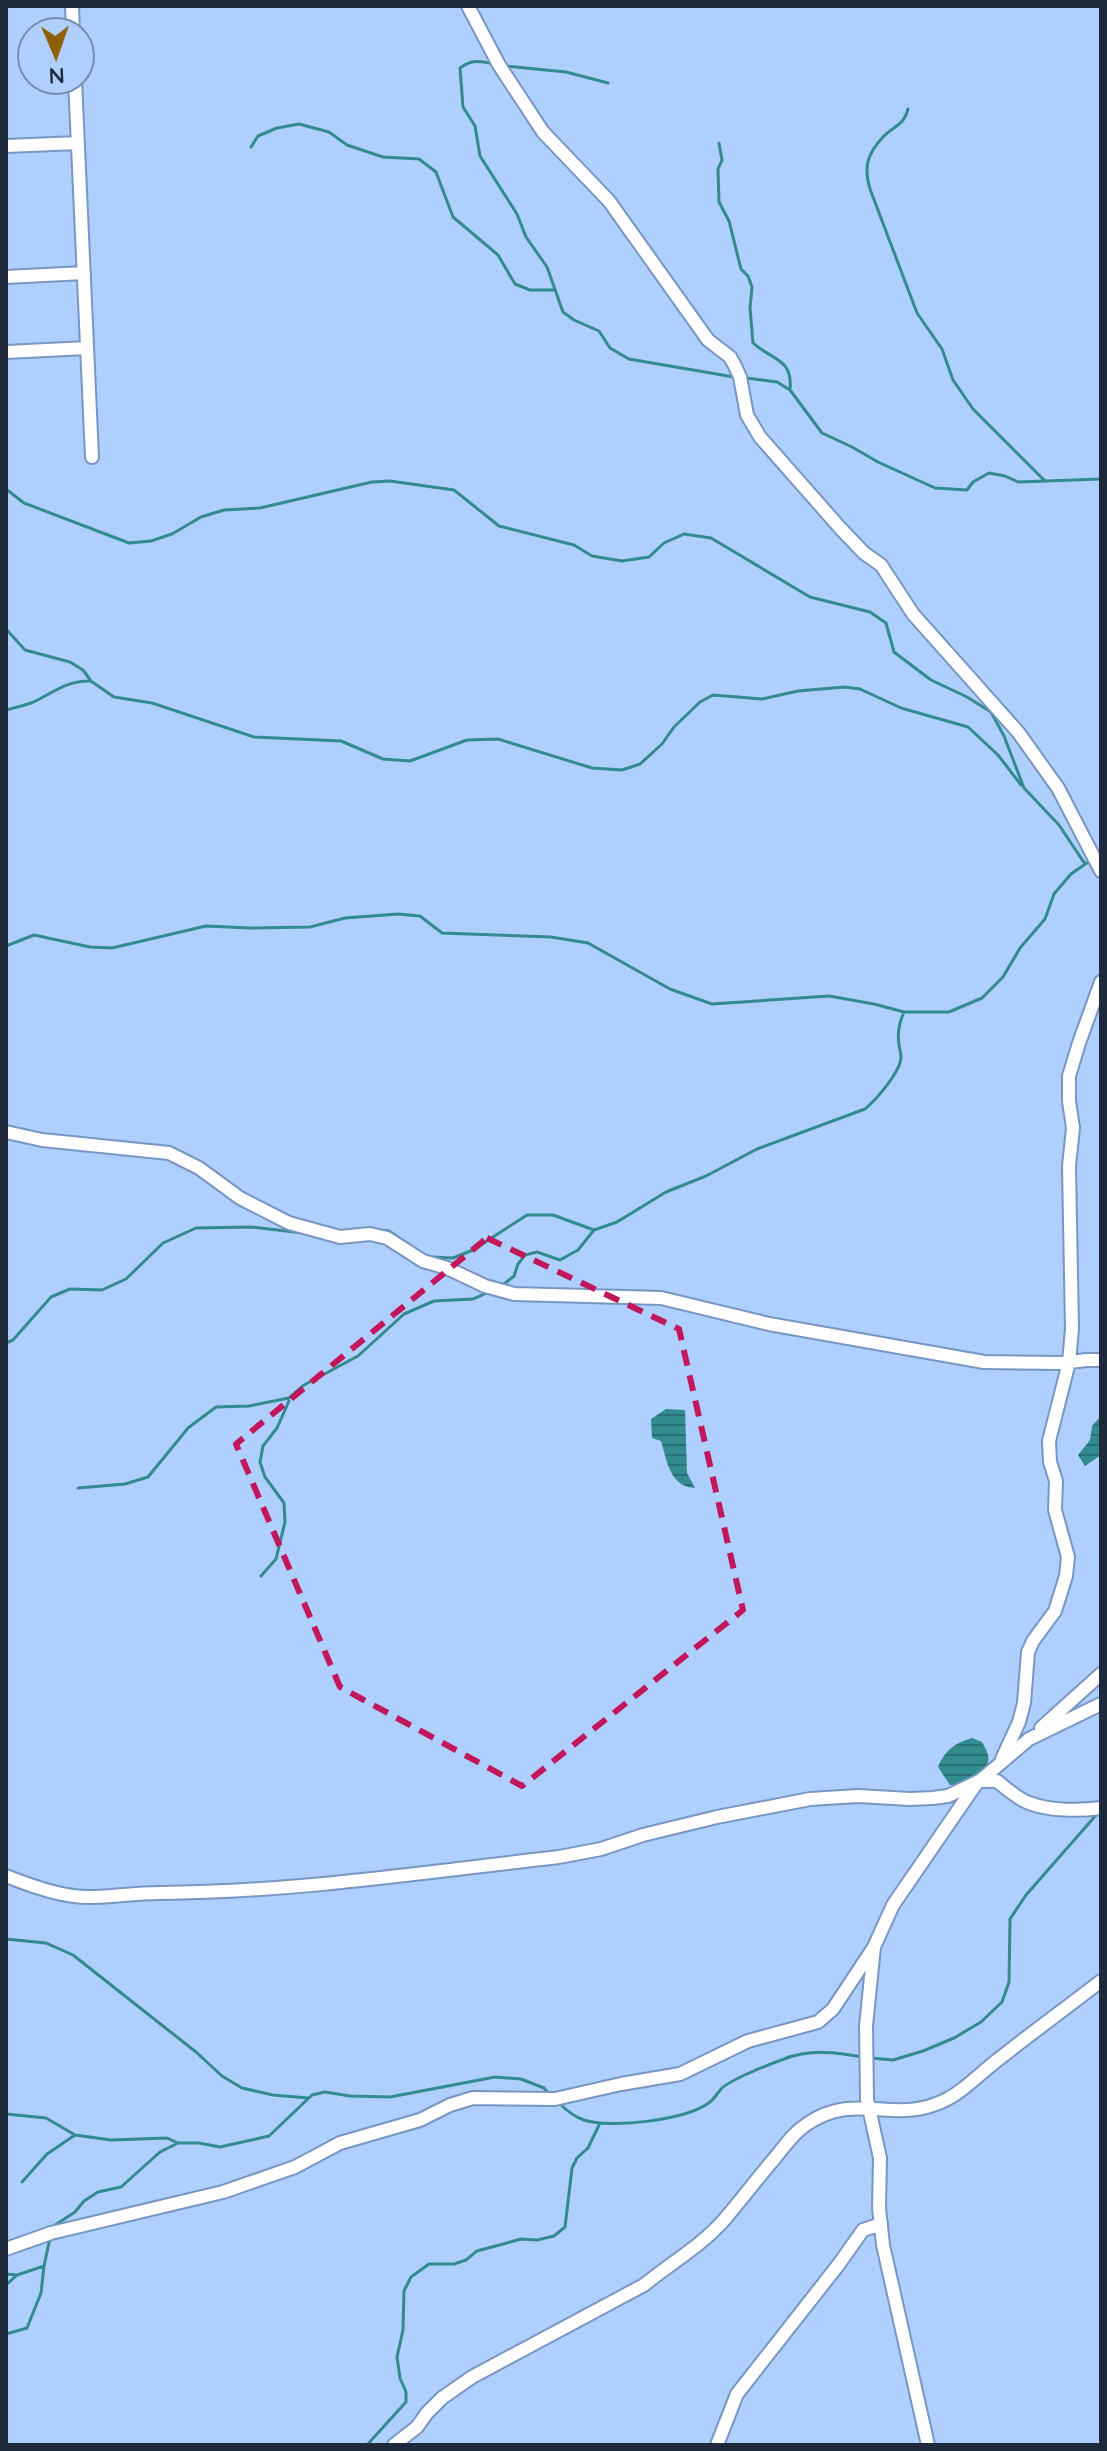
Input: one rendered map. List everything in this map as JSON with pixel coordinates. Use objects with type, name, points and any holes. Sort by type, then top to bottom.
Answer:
[{"type":"street","points":[[468,6],[499,65],[543,132],[609,201],[708,340],[730,357],[740,377],[751,425],[841,529],[864,553],[881,565],[913,614],[1018,732],[1058,788],[1101,871]]},
{"type":"street","points":[[76,96],[92,457]]},
{"type":"street","points":[[6,146],[78,143]]},
{"type":"street","points":[[6,277],[84,273]]},
{"type":"street","points":[[6,352],[87,348]]},
{"type":"street","points":[[1001,1761],[1021,1712],[1028,1652],[1055,1611],[1066,1576],[1068,1557],[1055,1510],[1056,1481],[1050,1462],[1049,1441],[1069,1362],[1072,1329],[1069,1166],[1073,1128],[1069,1076],[1101,982]]},
{"type":"street","points":[[6,1132],[42,1140],[169,1153],[199,1168],[240,1198],[289,1223],[340,1237],[370,1234],[387,1238],[423,1261],[514,1294],[661,1298],[769,1324],[984,1362],[1101,1360]]},
{"type":"street","points":[[6,2249],[51,2233],[223,2192],[295,2167],[340,2143],[420,2120],[473,2098],[555,2099],[680,2074],[748,2041],[818,2022],[833,2009],[874,1947],[893,1905],[979,1781],[1101,1674]]},
{"type":"street","points":[[1029,1739],[1101,1704]]},
{"type":"street","points":[[6,1876],[35,1887],[94,1897],[282,1888],[559,1857],[601,1849],[702,1821],[810,1799],[858,1796],[933,1798],[948,1796],[979,1781],[997,1781],[1028,1803],[1046,1807],[1101,1808]]},
{"type":"street","points":[[874,1947],[866,2026],[869,2107],[880,2158],[881,2224],[889,2276],[928,2445]]},
{"type":"street","points":[[394,2445],[417,2427],[442,2398],[472,2377],[644,2285],[703,2242],[789,2139],[805,2125],[842,2109],[869,2107],[899,2111],[922,2109],[940,2103],[963,2089],[1101,1981]]},
{"type":"street","points":[[717,2445],[737,2394],[863,2230],[881,2224]]},
{"type":"highlighted area","points":[[487,1238],[679,1329],[743,1610],[522,1786],[340,1687],[236,1444]]},
{"type":"shaded area","points":[[666,1409],[685,1410],[687,1473],[695,1488],[687,1487],[675,1478],[661,1441],[652,1438],[651,1419]]},
{"type":"shaded area","points":[[1101,1416],[1101,1455],[1085,1466],[1078,1455],[1090,1440],[1092,1426]]},
{"type":"shaded area","points":[[972,1738],[982,1742],[986,1749],[986,1767],[973,1779],[950,1785],[938,1767],[951,1748]]},
{"type":"waterway","points":[[494,64],[476,62],[460,68],[463,107],[475,126],[480,156],[517,214],[526,237],[547,267],[563,312],[599,331],[610,348],[629,359],[734,377]]},
{"type":"waterway","points":[[506,66],[566,72],[608,83]]},
{"type":"waterway","points":[[908,109],[904,119],[883,137],[870,155],[867,167],[870,189],[917,313],[942,349],[953,380],[973,409],[1045,481]]},
{"type":"waterway","points":[[251,147],[258,136],[299,124],[329,132],[347,145],[383,157],[419,159],[436,172],[453,217],[498,255],[515,284],[530,290],[555,290]]},
{"type":"waterway","points":[[719,143],[722,160],[718,169],[719,202],[729,221],[741,269],[752,287],[753,343],[785,366],[790,390]]},
{"type":"waterway","points":[[746,378],[777,382],[790,390],[822,433],[935,488],[967,490],[973,482],[989,473],[1018,482],[1101,479]]},
{"type":"waterway","points":[[6,489],[24,503],[129,543],[151,541],[172,534],[201,517],[224,510],[260,508],[372,482],[390,481],[454,490],[499,526],[574,545],[592,556],[622,561],[649,557],[664,543],[684,534],[711,538],[810,597],[870,612],[886,623],[894,652],[931,680],[991,712],[1024,788],[1059,825],[1085,864]]},
{"type":"waterway","points":[[6,629],[25,650],[70,662],[114,697],[152,703],[254,737],[341,741],[383,759],[410,761],[467,740],[498,739],[592,768],[622,770],[640,764],[700,702],[713,695],[762,699],[798,691],[845,687],[860,689],[901,708],[968,727],[998,755],[1021,785]]},
{"type":"waterway","points":[[6,710],[31,703],[67,685],[91,681]]},
{"type":"waterway","points":[[6,946],[34,935],[90,947],[112,948],[206,926],[310,927],[345,918],[398,914],[420,916],[442,933],[551,937],[588,943],[670,989],[712,1004],[829,996],[904,1012],[949,1012],[982,998],[1003,977],[1020,948],[1045,919],[1054,894],[1071,874],[1091,860]]},
{"type":"waterway","points":[[430,1257],[453,1258],[473,1250],[527,1215],[553,1215],[594,1230],[617,1222],[666,1192],[706,1176],[757,1149],[865,1109],[887,1085],[900,1063],[898,1032],[904,1012]]},
{"type":"waterway","points":[[6,1343],[13,1340],[51,1297],[70,1289],[102,1290],[126,1279],[163,1243],[196,1228],[251,1227],[303,1233]]},
{"type":"waterway","points":[[379,1230],[389,1231],[420,1252]]},
{"type":"waterway","points":[[503,1285],[514,1276],[525,1255],[537,1252],[560,1260],[578,1250],[594,1230]]},
{"type":"waterway","points":[[78,1488],[125,1484],[148,1477],[188,1428],[216,1407],[249,1406],[289,1398],[304,1385],[358,1356],[404,1314],[434,1301],[473,1299],[489,1292]]},
{"type":"waterway","points":[[261,1576],[276,1559],[285,1522],[284,1503],[265,1477],[260,1462],[263,1446],[277,1428],[289,1401]]},
{"type":"waterway","points":[[871,2058],[893,2060],[954,2038],[981,2022],[1002,2002],[1009,1982],[1010,1919],[1026,1895],[1097,1814]]},
{"type":"waterway","points":[[6,1939],[46,1943],[73,1955],[222,2076],[242,2088],[308,2098]]},
{"type":"waterway","points":[[559,2103],[577,2117],[597,2123],[649,2121],[699,2108],[734,2080],[794,2056],[823,2052],[863,2057]]},
{"type":"waterway","points":[[52,2227],[98,2192],[121,2187],[160,2152],[178,2143],[220,2147],[269,2136],[312,2095],[325,2092],[390,2097],[495,2077],[521,2079],[544,2088],[550,2095]]},
{"type":"waterway","points":[[6,2114],[46,2118],[75,2135],[111,2140],[167,2138],[178,2143]]},
{"type":"waterway","points":[[367,2445],[406,2402],[397,2357],[403,2330],[404,2291],[411,2277],[429,2264],[454,2264],[466,2260],[477,2251],[521,2239],[537,2240],[554,2236],[565,2227],[572,2168],[588,2148],[600,2123]]},
{"type":"waterway","points":[[22,2182],[47,2154],[75,2135]]},
{"type":"waterway","points":[[6,2274],[17,2275],[44,2266],[50,2238]]},
{"type":"waterway","points":[[6,2334],[27,2328],[41,2293],[44,2266]]},
{"type":"waterway","points":[[6,2285],[17,2275]]}]
